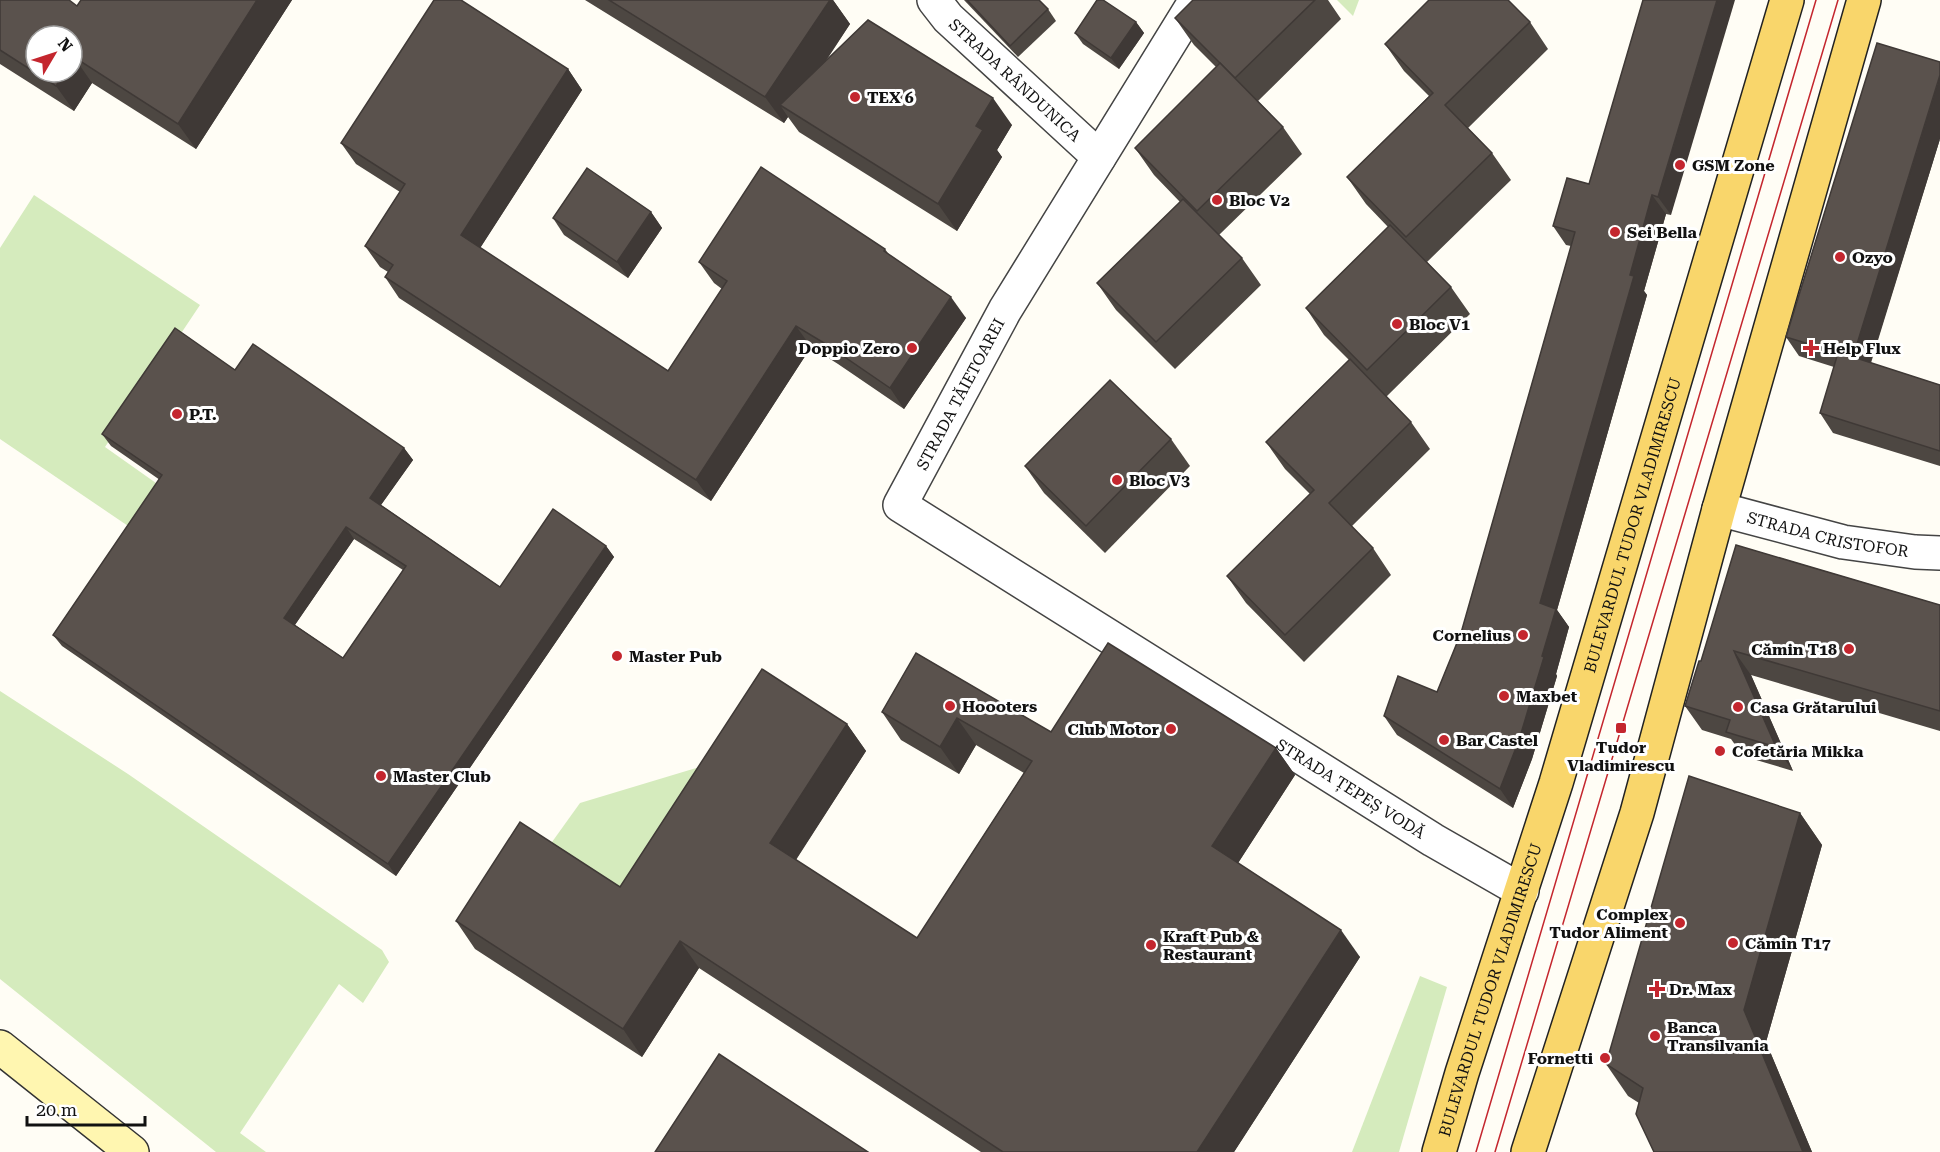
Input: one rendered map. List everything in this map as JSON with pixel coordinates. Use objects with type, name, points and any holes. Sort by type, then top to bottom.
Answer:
[{"type":"main road","name":"BULEVARDUL TUDOR VLADIMIRESCU","points":[[1439,1152],[1462,1073],[1556,783],[1787,0]]},
{"type":"main road","points":[[1528,1152],[1637,813],[1719,510],[1864,0]]},
{"type":"main road","points":[[0,1047],[132,1152]]},
{"type":"street","name":"STRADA RÂNDUNICA","points":[[934,0],[948,18],[1099,157]]},
{"type":"street","name":"STRADA TĂIETOAREI","points":[[1181,682],[900,505],[1005,310],[1196,0]]},
{"type":"street","name":"STRADA CRISTOFOR","points":[[1719,510],[1843,542],[1915,552],[1940,553]]},
{"type":"street","name":"STRADA ȚEPEȘ VODĂ","points":[[1181,682],[1433,840],[1522,891]]},
{"type":"green space","points":[[1337,0],[1359,0],[1353,16]]},
{"type":"green space","points":[[34,195],[200,305],[105,447],[163,488],[134,530],[0,439],[0,248]]},
{"type":"green space","points":[[0,691],[128,774],[382,950],[389,962],[363,1003],[339,984],[240,1133],[266,1152],[216,1152],[0,979]]},
{"type":"green space","points":[[736,756],[638,909],[547,849],[580,803]]},
{"type":"green space","points":[[1420,976],[1447,987],[1399,1152],[1352,1152]]},
{"type":"building","points":[[0,0],[69,0],[77,6],[81,0],[257,0],[178,124],[84,63],[84,24],[24,24],[24,65],[0,50]]},
{"type":"building","points":[[434,0],[461,0],[568,69],[461,235],[668,371],[727,281],[699,262],[761,167],[885,249],[884,251],[951,297],[890,388],[796,326],[696,480],[385,277],[393,265],[365,246],[405,184],[341,143]]},
{"type":"building","points":[[609,0],[830,0],[765,97]]},
{"type":"building","points":[[967,0],[1039,0],[1048,9],[1010,46]]},
{"type":"building","points":[[1097,0],[1103,0],[1136,22],[1111,58],[1075,33]]},
{"type":"building","points":[[1193,0],[1315,0],[1235,78],[1175,18]]},
{"type":"building","points":[[1429,0],[1508,0],[1530,22],[1445,105],[1492,153],[1406,237],[1347,177],[1433,93],[1385,44]]},
{"type":"building","points":[[1643,0],[1717,0],[1658,197],[1652,195],[1630,275],[1634,276],[1540,603],[1556,609],[1542,656],[1544,657],[1519,740],[1500,789],[1384,716],[1398,676],[1437,692],[1461,633],[1575,232],[1553,226],[1567,178],[1589,184]]},
{"type":"building","points":[[868,20],[993,98],[976,126],[983,130],[938,204],[780,105]]},
{"type":"building","points":[[1877,43],[1940,62],[1940,75],[1853,357],[1940,385],[1940,451],[1820,413],[1838,353],[1786,337]]},
{"type":"building","points":[[1220,63],[1283,127],[1197,211],[1135,148]]},
{"type":"building","points":[[587,168],[651,212],[617,262],[553,218]]},
{"type":"building","points":[[1183,199],[1242,258],[1156,342],[1097,283]]},
{"type":"building","points":[[1390,225],[1451,287],[1367,370],[1306,308]]},
{"type":"building","points":[[175,328],[235,370],[253,344],[404,448],[370,498],[500,587],[553,509],[606,546],[388,864],[53,635],[162,475],[102,434]],"holes":[[[346,527],[406,566],[343,658],[284,618]]]},
{"type":"building","points":[[1350,359],[1411,422],[1329,503],[1373,548],[1285,635],[1227,576],[1314,490],[1266,442]]},
{"type":"building","points":[[1110,380],[1171,439],[1086,526],[1025,466]]},
{"type":"building","points":[[1736,545],[1940,605],[1940,711],[1734,651],[1776,747],[1726,732],[1730,720],[1685,706]]},
{"type":"building","points":[[1108,643],[1276,748],[1212,846],[1341,930],[1197,1152],[1003,1152],[680,941],[623,1029],[456,921],[520,822],[620,887],[762,669],[847,724],[770,843],[917,938],[1032,761],[957,718],[940,747],[882,712],[916,653],[1051,732]]},
{"type":"building","name":"Cămin T17","points":[[1689,776],[1800,813],[1744,1010],[1803,1152],[1654,1152],[1636,1114],[1643,1088],[1606,1064]]},
{"type":"building","points":[[719,1054],[868,1152],[655,1152]]},
{"type":"tram line","points":[[1476,1152],[1816,0]]},
{"type":"tram line","points":[[1495,1152],[1838,0]]},
{"type":"place","name":"TEX 6","points":[[855,97]]},
{"type":"place","name":"GSM Zone","points":[[1680,165]]},
{"type":"place","name":"Bloc V2","points":[[1217,200]]},
{"type":"place","name":"Sei Bella","points":[[1615,232]]},
{"type":"place","name":"Ozyo","points":[[1840,257]]},
{"type":"place","name":"Bloc V1","points":[[1397,324]]},
{"type":"place","name":"Doppio Zero","points":[[912,348]]},
{"type":"place","name":"Help Flux","points":[[1811,348]]},
{"type":"place","name":"P.T.","points":[[177,414]]},
{"type":"place","name":"Bloc V3","points":[[1117,480]]},
{"type":"place","name":"Cornelius","points":[[1523,635]]},
{"type":"place","name":"Cămin T18","points":[[1849,649]]},
{"type":"place","name":"Master Pub","points":[[617,656]]},
{"type":"place","name":"Maxbet","points":[[1504,696]]},
{"type":"place","name":"Hoooters","points":[[950,706]]},
{"type":"place","name":"Casa Grătarului","points":[[1738,707]]},
{"type":"place","name":"Tudor Vladimirescu","points":[[1621,728]]},
{"type":"place","name":"Club Motor","points":[[1171,729]]},
{"type":"place","name":"Bar Castel","points":[[1444,740]]},
{"type":"place","name":"Cofetăria Mikka","points":[[1720,751]]},
{"type":"place","name":"Master Club","points":[[381,776]]},
{"type":"place","name":"Complex Tudor Aliment","points":[[1680,923]]},
{"type":"place","name":"Cămin T17","points":[[1733,943]]},
{"type":"place","name":"Kraft Pub & Restaurant","points":[[1151,945]]},
{"type":"place","name":"Dr. Max","points":[[1657,989]]},
{"type":"place","name":"Banca Transilvania","points":[[1655,1036]]},
{"type":"place","name":"Fornetti","points":[[1605,1058]]}]
